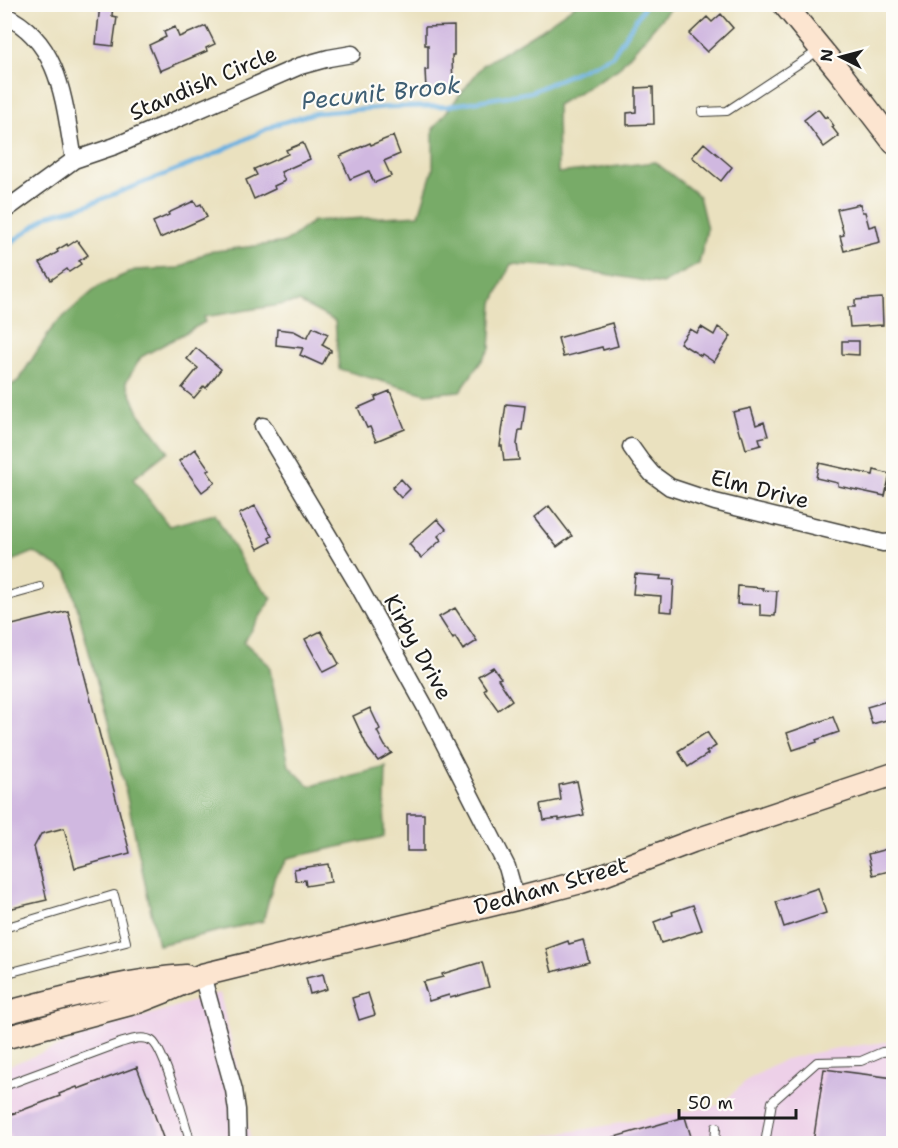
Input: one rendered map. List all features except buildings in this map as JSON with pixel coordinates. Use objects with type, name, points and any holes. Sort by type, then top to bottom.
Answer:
[{"type":"main road","points":[[784,4],[894,143]]},
{"type":"main road","name":"Dedham Street","points":[[4,1013],[143,980],[202,975],[591,879],[693,841],[894,774]]},
{"type":"main road","name":"Dedham Street","points":[[4,1038],[138,1002],[202,975]]},
{"type":"street","points":[[4,15],[31,32],[53,63],[74,160]]},
{"type":"street","name":"Standish Circle","points":[[4,211],[74,160],[115,146],[300,66],[352,54]]},
{"type":"street","name":"Kirby Drive","points":[[263,426],[359,586],[427,710],[507,867],[516,899]]},
{"type":"street","name":"Elm Drive","points":[[631,447],[652,474],[670,487],[715,502],[883,543],[894,542]]},
{"type":"street","points":[[202,975],[234,1090],[238,1143]]},
{"type":"lane","points":[[702,112],[727,111],[821,49]]},
{"type":"lane","points":[[4,597],[40,587]]},
{"type":"lane","points":[[4,928],[114,895],[126,942],[4,974]]},
{"type":"lane","points":[[4,1086],[120,1042],[148,1039],[156,1045],[161,1054],[183,1113],[191,1143]]},
{"type":"lane","points":[[765,1143],[772,1102],[817,1062],[861,1061],[882,1052],[894,1052]]},
{"type":"lane","points":[[715,1143],[716,1126]]},
{"type":"shaded area","points":[[220,993],[238,1071],[251,1143],[5,1144],[5,1067],[106,1028]]},
{"type":"shaded area","points":[[893,1041],[893,1143],[494,1144],[720,1105],[747,1080],[785,1059],[837,1048]]},
{"type":"green space","points":[[577,4],[673,5],[618,69],[557,105],[558,173],[655,162],[699,196],[707,229],[699,264],[662,284],[565,267],[511,264],[493,303],[490,349],[460,391],[426,394],[339,369],[335,321],[299,302],[204,317],[205,322],[141,357],[126,382],[139,413],[168,451],[133,479],[169,526],[215,514],[247,571],[272,598],[244,642],[269,665],[289,766],[309,786],[386,767],[384,837],[288,858],[275,876],[263,921],[158,945],[124,783],[68,573],[34,552],[5,564],[5,389],[18,381],[54,325],[99,286],[135,270],[179,268],[207,252],[286,242],[313,221],[419,215],[433,169],[433,129],[483,65]]},
{"type":"waterway","name":"Pecunit Brook","points":[[4,248],[49,215],[87,205],[206,158],[277,124],[315,113],[389,107],[448,106],[531,92],[612,56],[646,4]]}]
